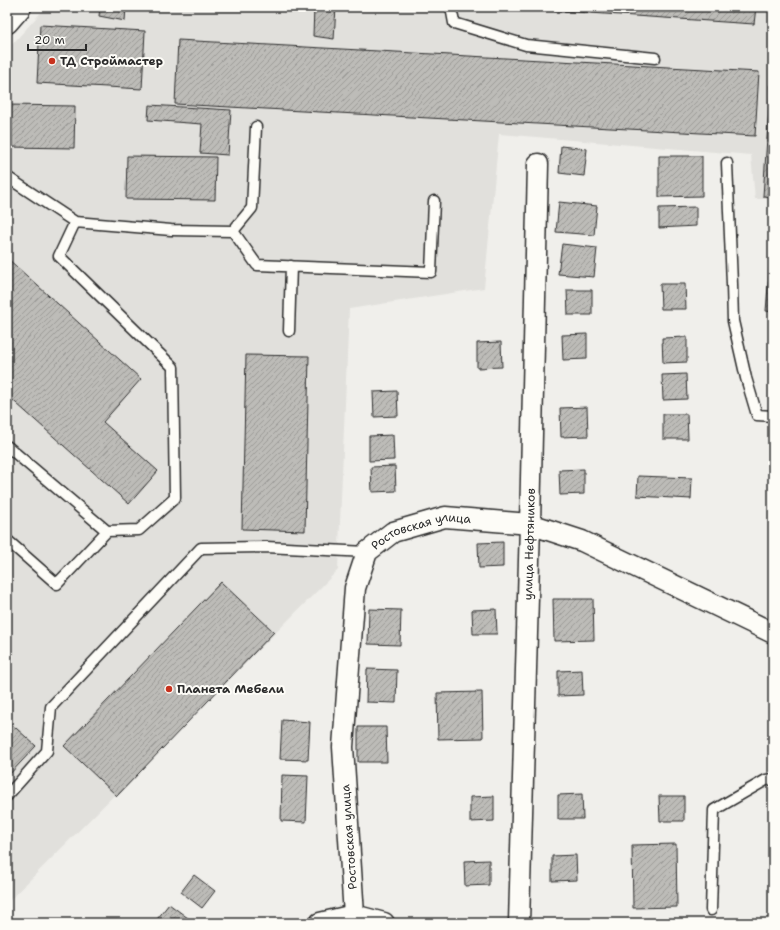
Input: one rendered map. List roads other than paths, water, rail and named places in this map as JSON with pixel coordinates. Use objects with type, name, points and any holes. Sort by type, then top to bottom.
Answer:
[{"type":"street","points":[[7,22],[20,7]]},
{"type":"street","name":"улица Нефтяников","points":[[519,923],[538,164]]},
{"type":"street","name":"Ростовская улица","points":[[354,915],[343,747],[355,588],[367,552],[393,532],[445,517],[530,524],[582,541],[773,633]]},
{"type":"street","points":[[320,923],[354,915],[384,923]]},
{"type":"lane","points":[[451,7],[454,23],[526,45],[655,58]]},
{"type":"lane","points":[[233,231],[252,208],[256,127]]},
{"type":"lane","points":[[727,163],[733,321],[746,378],[757,415],[773,416]]},
{"type":"lane","points":[[7,177],[75,222],[171,230],[233,231]]},
{"type":"lane","points":[[233,231],[257,265],[431,272],[434,201]]},
{"type":"lane","points":[[7,446],[107,531],[139,530],[175,498],[173,367],[59,256],[75,222]]},
{"type":"lane","points":[[289,331],[291,266]]},
{"type":"lane","points":[[7,540],[57,584],[107,531]]},
{"type":"lane","points":[[7,796],[47,751],[51,707],[202,548],[266,547],[367,552]]},
{"type":"lane","points":[[711,910],[714,810],[766,780],[773,779]]},
{"type":"place","name":"ТД Строймастер","points":[[52,61]]},
{"type":"place","name":"Планета Мебели","points":[[169,689]]}]
